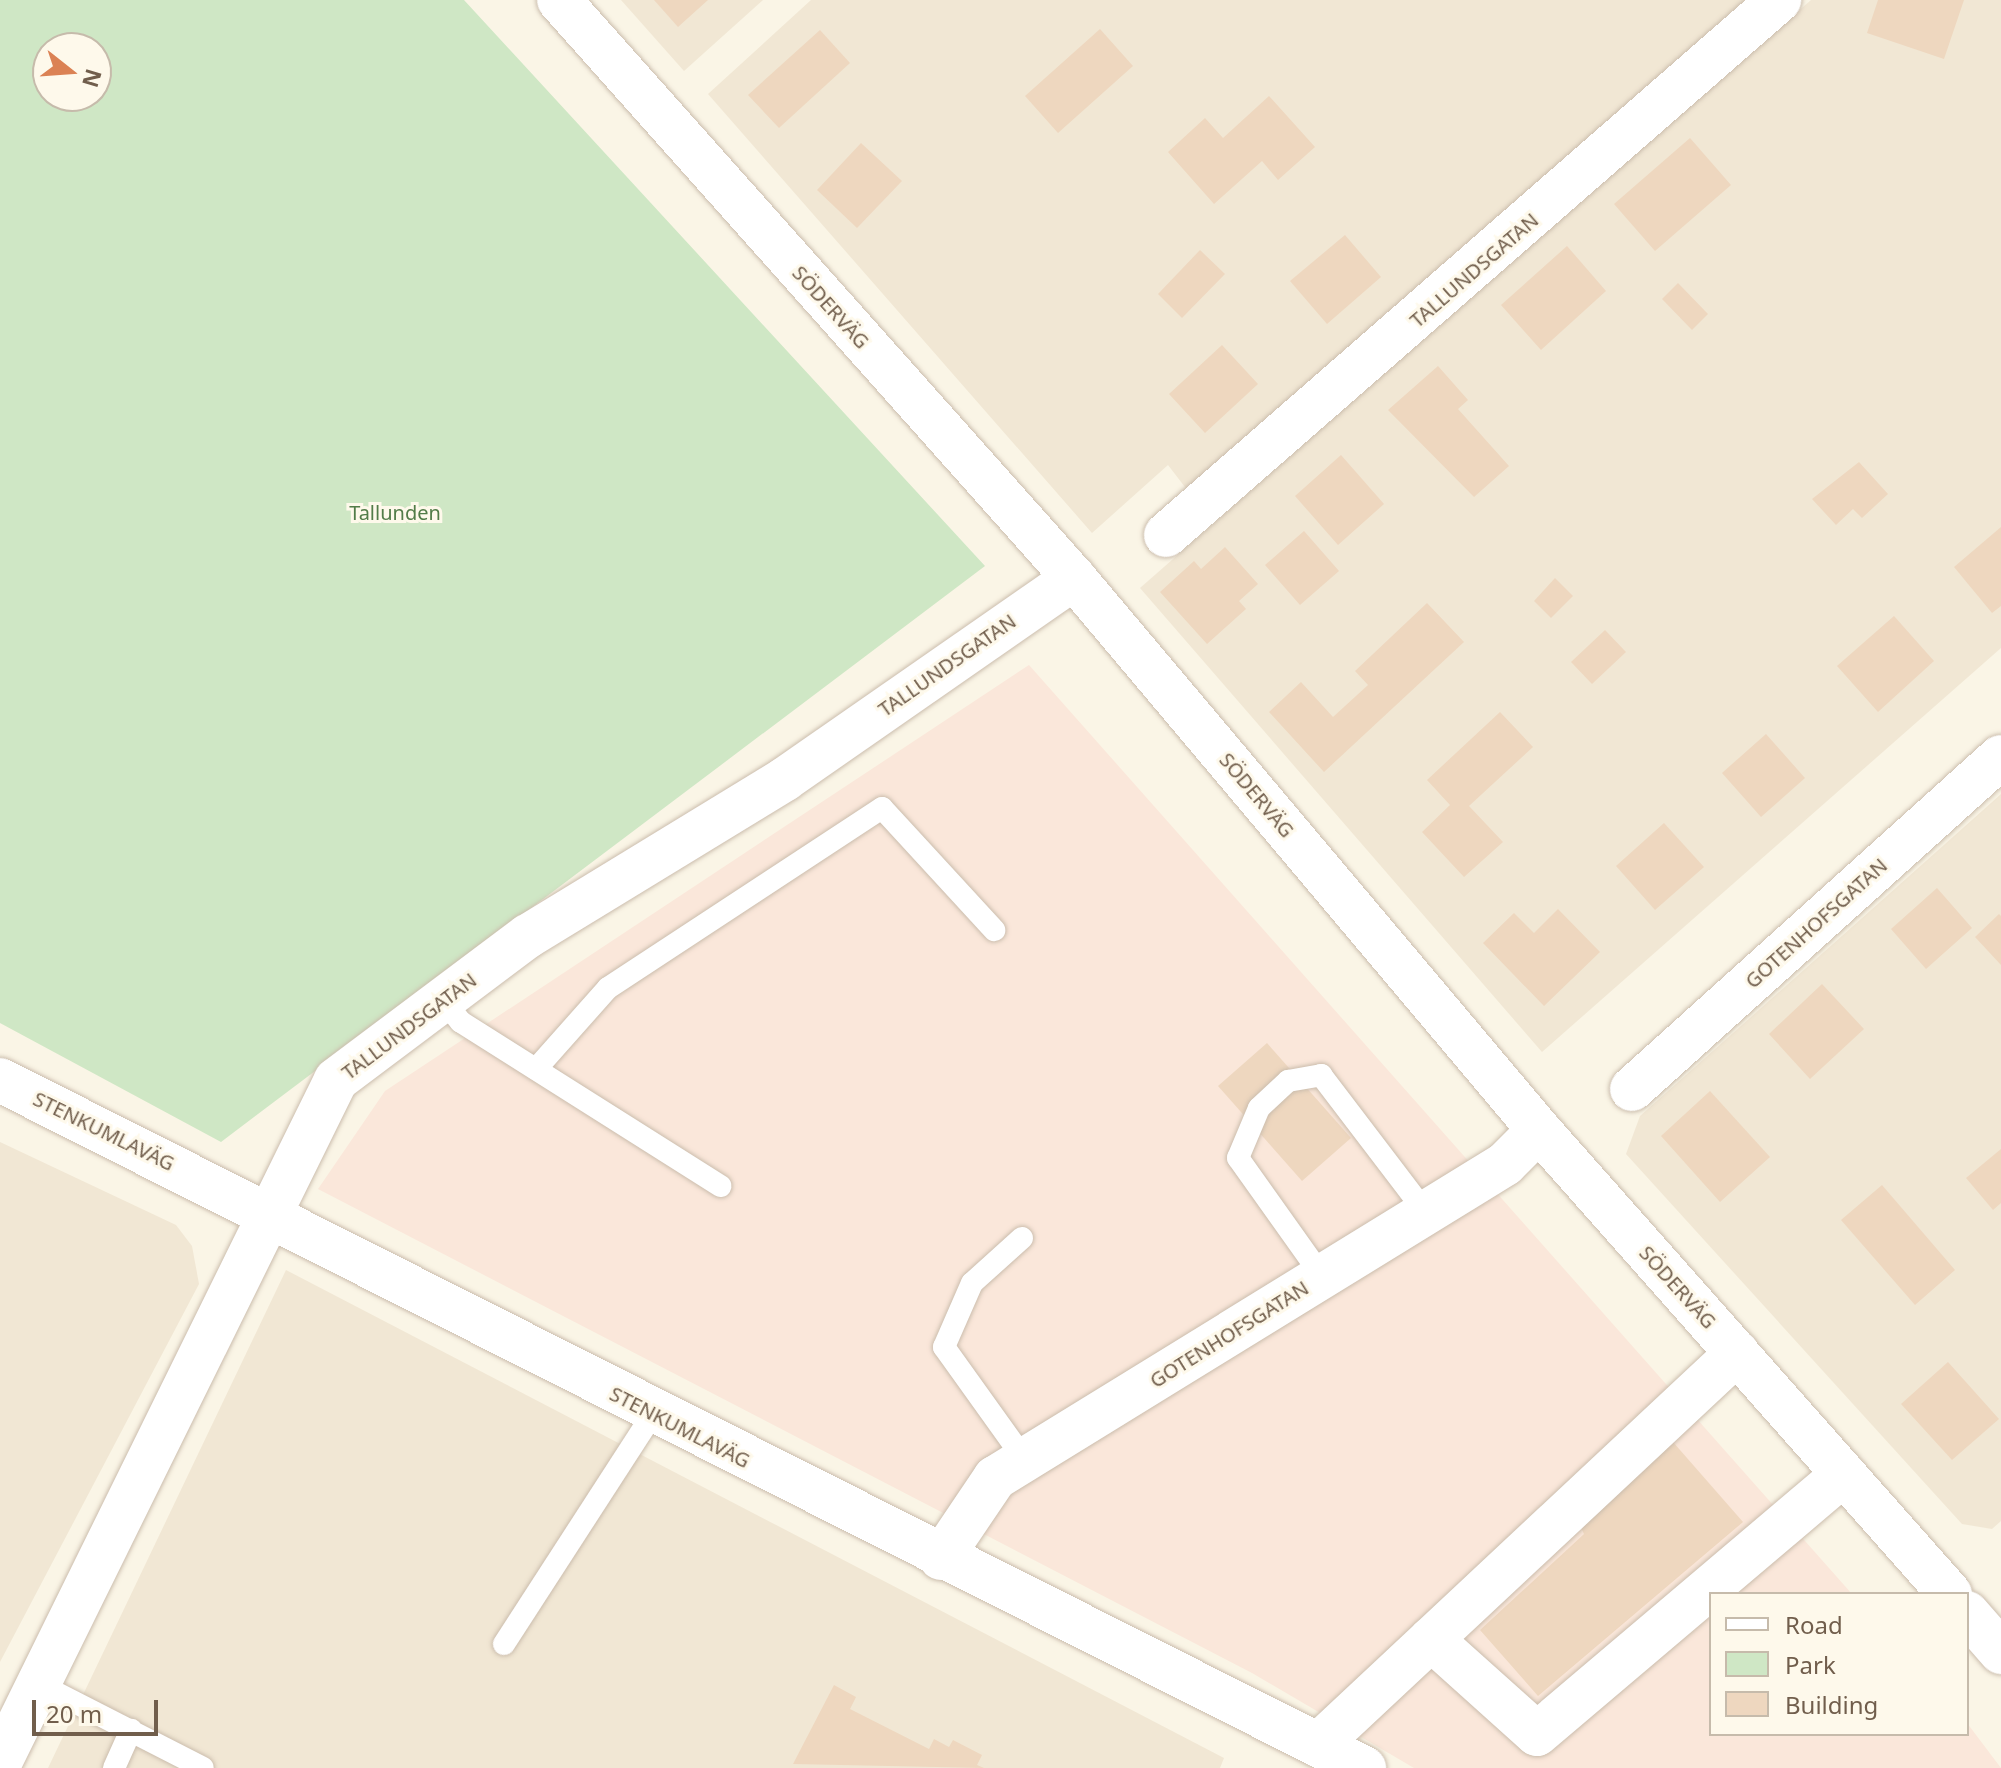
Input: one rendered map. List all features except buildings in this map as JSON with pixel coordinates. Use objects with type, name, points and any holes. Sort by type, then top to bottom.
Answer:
[{"type":"street","name":"SÖDERVÄG","points":[[559,0],[1074,578],[1539,1130],[1948,1592]]},
{"type":"street","name":"TALLUNDSGATAN","points":[[1166,535],[1779,0]]},
{"type":"street","name":"TALLUNDSGATAN","points":[[0,1762],[336,1080],[528,936],[785,779],[1074,578]]},
{"type":"street","name":"GOTENHOFSGATAN","points":[[1632,1089],[2001,757]]},
{"type":"street","name":"STENKUMLAVÄG","points":[[0,1080],[269,1211],[653,1414],[1364,1768]]},
{"type":"street","name":"GOTENHOFSGATAN","points":[[941,1558],[995,1478],[1505,1164],[1539,1130]]},
{"type":"street","points":[[1318,1745],[1737,1353]]},
{"type":"street","points":[[1431,1639],[1537,1734],[1844,1474]]},
{"type":"street","points":[[1969,1615],[2001,1652]]},
{"type":"lane","points":[[536,1069],[608,988],[882,808],[994,930]]},
{"type":"lane","points":[[443,1000],[461,1022],[720,1186]]},
{"type":"lane","points":[[1322,1276],[1238,1158],[1259,1108],[1288,1081],[1321,1075],[1426,1213]]},
{"type":"lane","points":[[1022,1238],[972,1283],[944,1347],[1025,1460]]},
{"type":"lane","points":[[504,1644],[653,1414]]},
{"type":"lane","points":[[39,1684],[203,1768]]},
{"type":"lane","points":[[114,1768],[131,1730]]},
{"type":"shaded area","points":[[621,0],[763,0],[684,71]]},
{"type":"shaded area","points":[[811,0],[1745,0],[1188,491],[1168,465],[1092,533],[708,94]]},
{"type":"shaded area","points":[[1811,0],[2001,0],[2001,648],[1542,1052],[1140,588]]},
{"type":"shaded area","points":[[1029,665],[1850,1592],[1709,1592],[1709,1736],[1969,1736],[1969,1726],[2001,1768],[1414,1768],[1252,1673],[318,1189],[385,1091]]},
{"type":"shaded area","points":[[2001,794],[2001,1521],[1992,1529],[1962,1524],[1626,1154],[1640,1116]]},
{"type":"shaded area","points":[[0,1142],[176,1225],[192,1246],[199,1284],[0,1662]]},
{"type":"shaded area","points":[[286,1270],[1224,1758],[1220,1768],[48,1768]]},
{"type":"green space","name":"Tallunden","points":[[0,0],[464,0],[985,566],[221,1142],[0,1023]]}]
